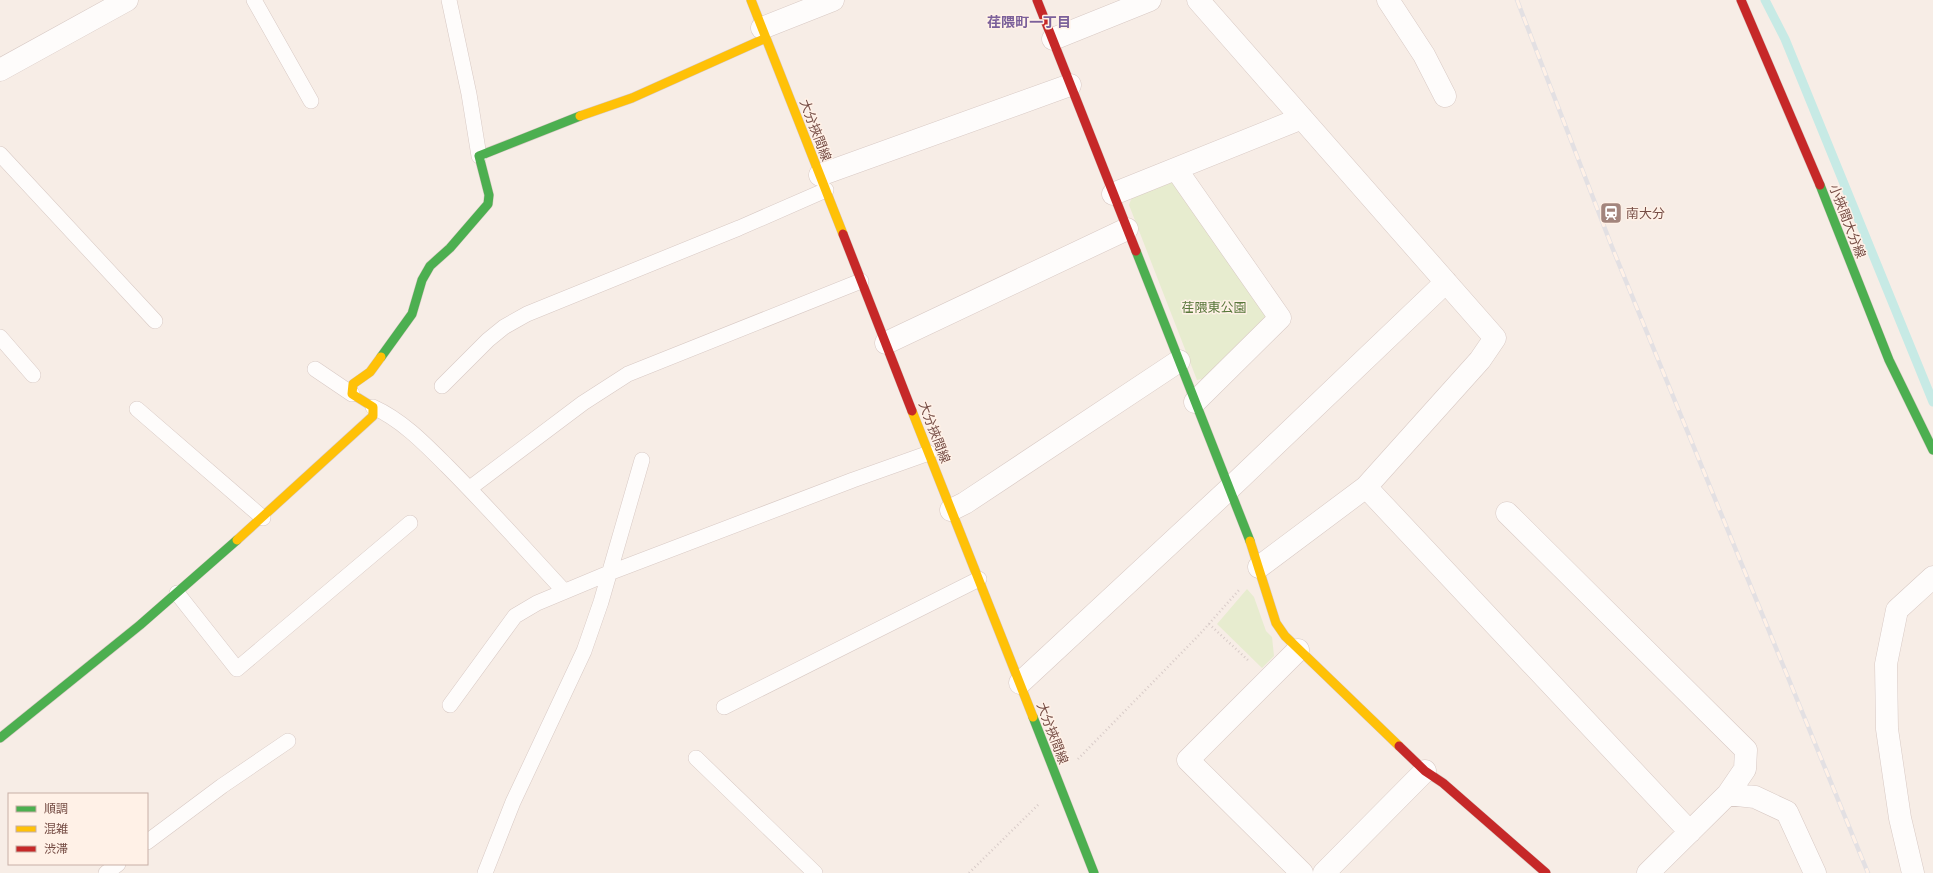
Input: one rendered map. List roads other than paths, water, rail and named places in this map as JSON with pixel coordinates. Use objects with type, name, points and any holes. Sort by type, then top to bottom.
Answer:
[{"type":"street","points":[[0,70],[126,0]]},
{"type":"street","name":"大分挾間線","points":[[751,0],[1094,873]]},
{"type":"street","points":[[0,738],[140,625],[263,518],[374,416],[374,407],[352,394],[353,384],[370,372],[404,327],[412,314],[422,280],[430,266],[450,248],[488,204],[489,195],[479,156],[564,121],[632,98],[833,0]]},
{"type":"street","points":[[1037,0],[1229,488],[1259,568],[1276,623],[1298,650],[1425,771],[1443,783],[1546,873]]},
{"type":"street","points":[[1053,40],[1150,0]]},
{"type":"street","points":[[1198,0],[1495,338],[1480,360],[1366,487],[1284,547],[1259,568]]},
{"type":"street","points":[[1388,0],[1424,54],[1445,96]]},
{"type":"street","name":"小挾間大分線","points":[[1741,0],[1817,177],[1866,305],[1889,360],[1933,450]]},
{"type":"street","points":[[823,183],[1070,85]]},
{"type":"street","points":[[1113,194],[1302,118]]},
{"type":"street","points":[[1176,169],[1280,318],[1195,402]]},
{"type":"street","points":[[886,343],[1127,229]]},
{"type":"street","points":[[1020,683],[1229,488],[1446,282]]},
{"type":"street","points":[[951,510],[965,503],[1178,361]]},
{"type":"street","points":[[1366,487],[1690,832]]},
{"type":"street","points":[[1507,513],[1746,750],[1745,769],[1728,794],[1648,873]]},
{"type":"street","points":[[1913,873],[1900,818],[1887,730],[1886,664],[1897,610],[1933,577]]},
{"type":"street","points":[[1298,650],[1188,760],[1302,873]]},
{"type":"street","points":[[1324,873],[1425,771]]},
{"type":"street","points":[[1728,794],[1755,797],[1787,812],[1815,873]]},
{"type":"lane","points":[[254,0],[311,101]]},
{"type":"lane","points":[[449,0],[469,94],[479,156]]},
{"type":"lane","points":[[0,154],[155,321]]},
{"type":"lane","points":[[442,386],[488,340],[504,327],[527,314],[739,228],[823,183]]},
{"type":"lane","points":[[470,488],[583,402],[628,374],[861,281]]},
{"type":"lane","points":[[0,338],[34,375]]},
{"type":"lane","points":[[315,369],[352,394]]},
{"type":"lane","points":[[374,407],[386,412],[423,442],[470,488],[564,591]]},
{"type":"lane","points":[[137,409],[263,518]]},
{"type":"lane","points":[[450,705],[515,616],[564,591],[609,573],[929,453]]},
{"type":"lane","points":[[485,873],[513,802],[584,652],[642,460]]},
{"type":"lane","points":[[177,593],[237,669],[410,522]]},
{"type":"lane","points":[[724,707],[978,579]]},
{"type":"lane","points":[[148,841],[222,786],[288,741]]},
{"type":"lane","points":[[696,758],[815,873]]},
{"type":"lane","points":[[106,873],[117,865]]},
{"type":"waterway","points":[[1765,0],[1785,39],[1933,402]]},
{"type":"railway","points":[[1517,0],[1612,247],[1868,873]]},
{"type":"place","name":"南大分","points":[[1611,213]]},
{"type":"district","name":"荏隈町一丁目","points":[[1029,22]]},
{"type":"park label","name":"荏隈東公園","points":[[1214,307]]}]
